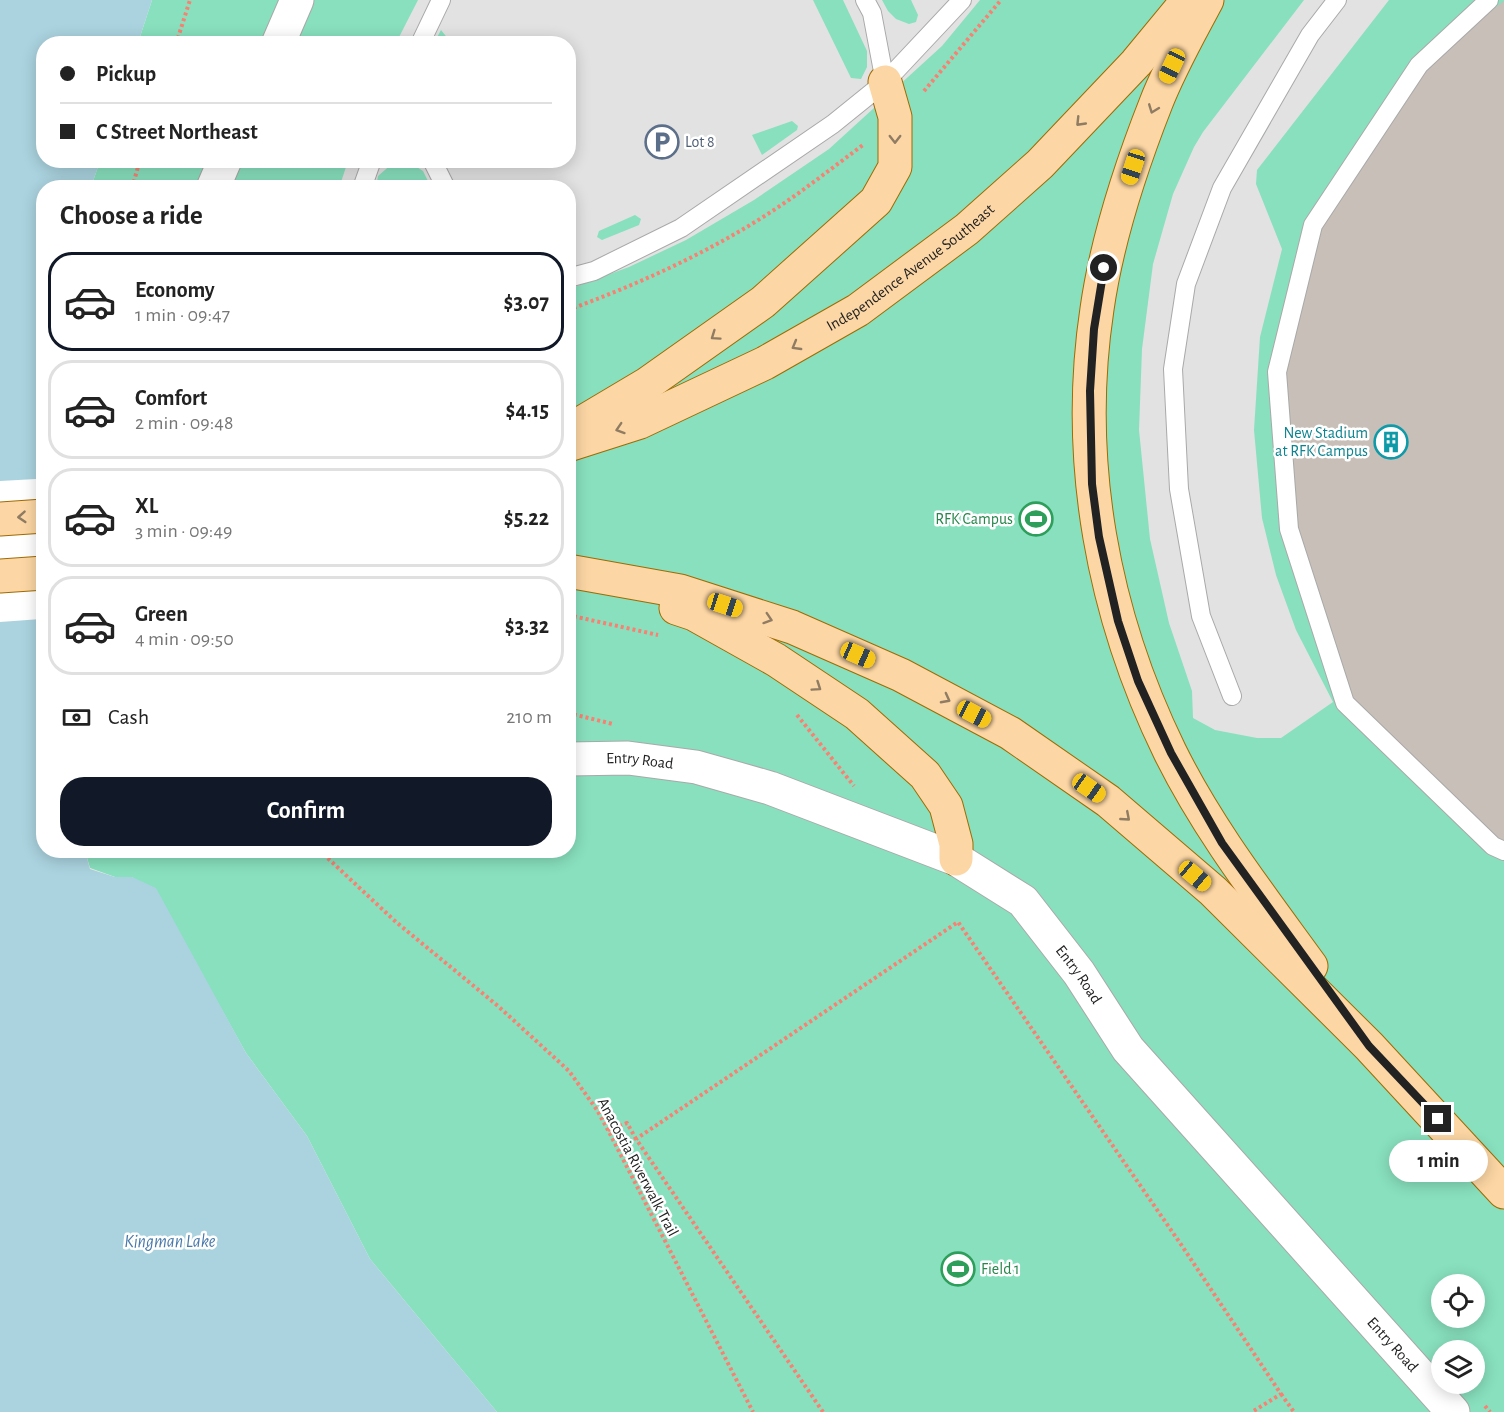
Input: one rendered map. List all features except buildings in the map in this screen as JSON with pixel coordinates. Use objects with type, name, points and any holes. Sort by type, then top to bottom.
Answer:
[{"type":"main road","name":"Independence Avenue Southeast","points":[[576,443],[640,422],[765,363],[858,310],[968,229],[1040,164],[1136,63],[1188,0]]},
{"type":"main road","points":[[1207,0],[1156,101],[1127,183],[1104,268],[1096,319],[1090,391],[1092,484],[1099,537],[1118,621],[1138,681],[1171,753],[1222,843],[1369,1046]]},
{"type":"main road","points":[[576,426],[647,384],[763,302],[876,201],[895,167],[895,117],[885,82]]},
{"type":"main road","points":[[0,519],[36,517]]},
{"type":"main road","points":[[576,573],[680,591],[792,627],[901,675],[1010,734],[1108,801],[1212,891],[1369,1046],[1504,1192]]},
{"type":"main road","points":[[576,573],[694,614],[776,660],[857,714],[925,775],[946,806],[956,844],[956,859]]},
{"type":"main road","points":[[0,576],[36,574]]},
{"type":"street","points":[[281,36],[297,0]]},
{"type":"street","name":"Entry Road","points":[[576,759],[628,758],[696,767],[770,788],[956,859],[1023,901],[1079,973],[1128,1049],[1452,1412]]},
{"type":"lane","points":[[424,36],[441,0]]},
{"type":"lane","points":[[865,0],[872,13],[885,82]]},
{"type":"lane","points":[[576,277],[594,271],[681,228],[833,124],[885,82],[962,0]]},
{"type":"lane","points":[[1232,696],[1201,616],[1179,489],[1173,369],[1186,284],[1222,188],[1310,35],[1337,0]]},
{"type":"lane","points":[[1489,0],[1419,65],[1313,225],[1277,372],[1289,529],[1345,703],[1493,846],[1504,851]]},
{"type":"path","points":[[179,36],[190,0]]},
{"type":"path","points":[[924,91],[1001,0]]},
{"type":"path","points":[[576,307],[619,292],[708,249],[791,198],[868,141]]},
{"type":"path","points":[[576,617],[661,636]]},
{"type":"path","points":[[791,706],[860,794]]},
{"type":"path","name":"Anacostia Riverwalk Trail","points":[[328,858],[396,922],[498,1006],[569,1071],[597,1110],[608,1130],[753,1412]]},
{"type":"path","points":[[636,1139],[958,922],[1294,1412]]},
{"type":"path","points":[[608,1130],[627,1124],[823,1412]]},
{"type":"path","points":[[1252,1412],[1281,1394]]},
{"type":"green space","name":"RFK Campus","points":[[152,0],[1504,0],[1504,1412],[497,1412],[370,1259],[307,1136],[246,1053],[212,992],[132,877],[115,877],[90,868],[87,858],[576,858],[576,180],[93,180],[98,168],[576,168],[576,36],[140,36]]},
{"type":"shaded area","name":"Lot 8","points":[[418,0],[813,0],[851,78],[861,79],[867,67],[867,51],[843,0],[882,0],[896,19],[909,24],[916,22],[918,15],[911,0],[980,0],[942,46],[829,149],[754,200],[686,240],[629,267],[576,286],[576,180],[428,180],[423,171],[418,168],[576,168],[576,36],[446,36],[441,30],[438,36],[400,36]],"holes":[[[792,121],[798,126],[797,130],[762,155],[752,135]],[[635,215],[641,219],[639,225],[602,240],[597,237],[599,231]]]},
{"type":"shaded area","points":[[1304,0],[1389,0],[1257,170],[1256,184],[1282,249],[1260,337],[1254,430],[1262,518],[1276,575],[1296,630],[1333,702],[1281,738],[1257,738],[1215,730],[1193,718],[1192,691],[1169,623],[1150,539],[1139,430],[1142,349],[1153,264],[1173,194],[1194,147]]},
{"type":"shaded area","name":"Lot 8","points":[[346,168],[387,168],[378,176],[377,180],[342,180]]},
{"type":"water","name":"Kingman Lake","points":[[0,0],[152,0],[140,36],[36,36],[36,168],[98,168],[93,180],[36,180],[36,858],[87,858],[90,869],[115,877],[132,877],[156,888],[246,1053],[307,1136],[370,1259],[497,1412],[0,1412]]},
{"type":"pier","points":[[36,479],[36,619],[0,622],[0,481]]},
{"type":"place","name":"Lot 8","points":[[662,142]]},
{"type":"place","name":"New Stadium at RFK Campus","points":[[1391,442]]},
{"type":"place","name":"RFK Campus","points":[[1036,519]]},
{"type":"place","name":"Field 1","points":[[958,1269]]},
{"type":"route","points":[[1104,268],[1094,329],[1090,391],[1092,484],[1099,537],[1118,621],[1138,681],[1171,753],[1222,843],[1369,1046],[1438,1119]]}]
